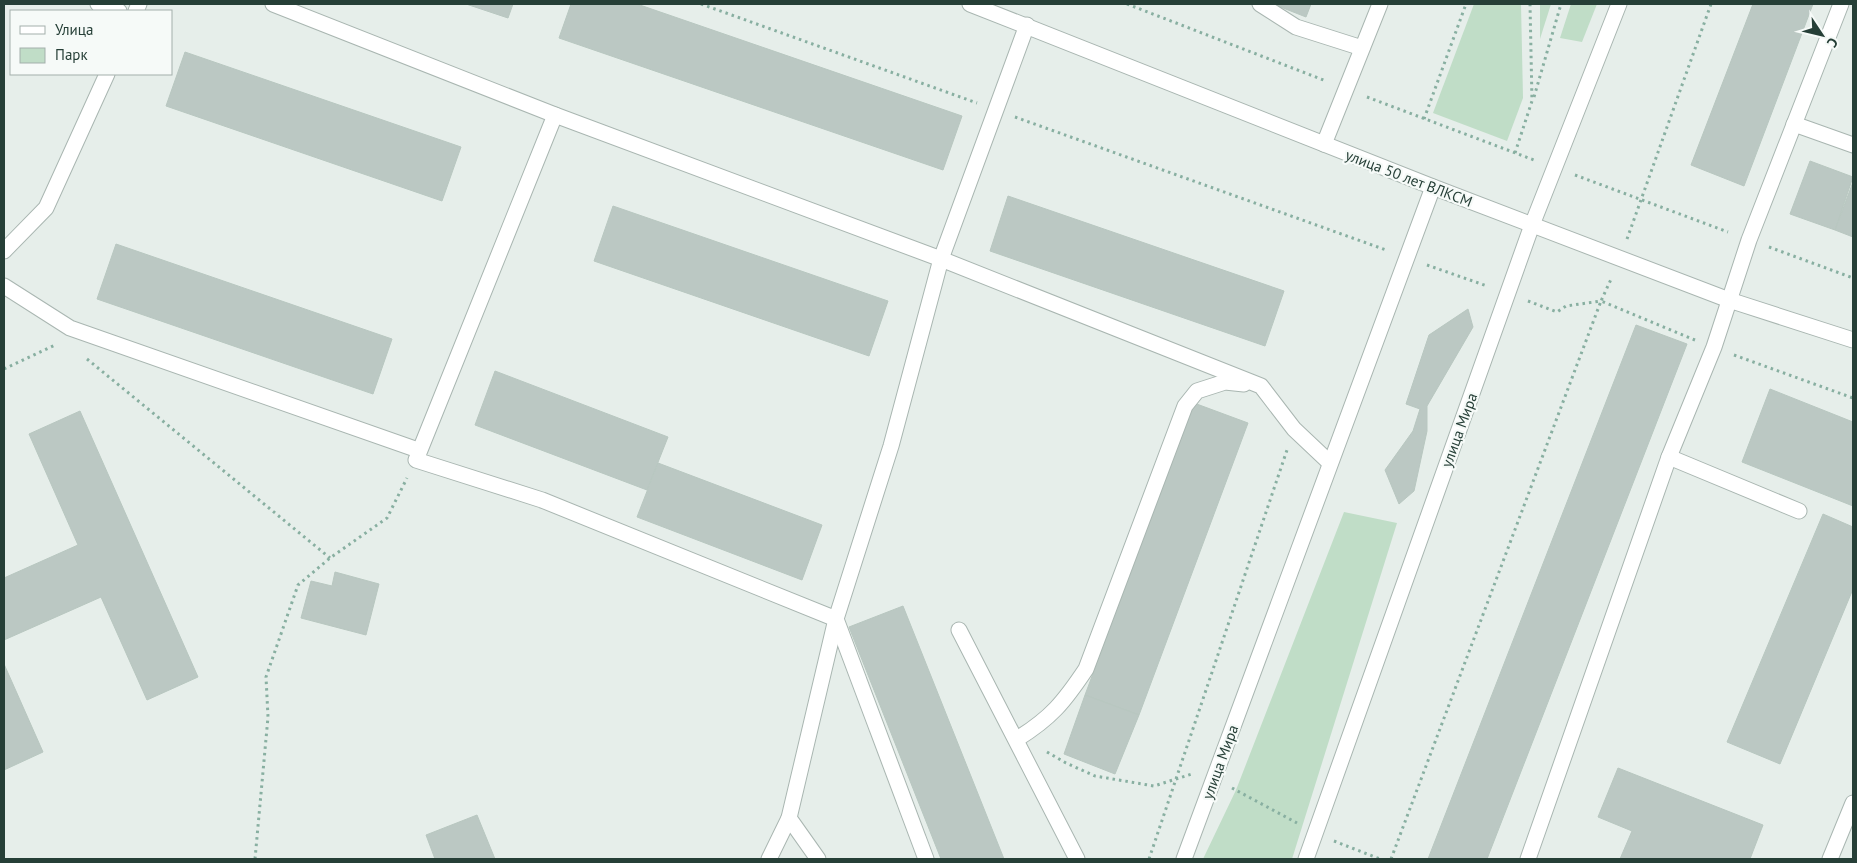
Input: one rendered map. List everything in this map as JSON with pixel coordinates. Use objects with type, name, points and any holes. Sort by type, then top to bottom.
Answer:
[{"type":"street","points":[[98,4],[116,10]]},
{"type":"street","points":[[273,4],[555,115],[942,260],[1261,386],[1294,429],[1330,463]]},
{"type":"street","name":"улица 50 лет ВЛКСМ","points":[[970,4],[997,8],[1027,25],[1324,144],[1729,300],[1853,340]]},
{"type":"street","points":[[1260,4],[1296,27],[1362,48]]},
{"type":"street","points":[[1324,144],[1380,4]]},
{"type":"street","name":"улица Мира","points":[[1306,859],[1532,225],[1619,4]]},
{"type":"street","points":[[1528,859],[1669,457],[1714,347],[1749,240],[1841,4]]},
{"type":"street","points":[[769,859],[789,818],[836,618],[891,446],[942,260],[1027,25]]},
{"type":"street","points":[[4,252],[46,208],[107,75]]},
{"type":"street","points":[[417,455],[555,115]]},
{"type":"street","points":[[1794,124],[1853,145]]},
{"type":"street","name":"улица Мира","points":[[1184,859],[1433,187]]},
{"type":"street","points":[[4,286],[70,328],[542,500],[836,618],[926,859]]},
{"type":"street","points":[[1017,739],[1040,725],[1064,703],[1086,669],[1185,406],[1197,391],[1225,382],[1261,386]]},
{"type":"street","points":[[1669,457],[1799,511]]},
{"type":"street","points":[[960,630],[1077,859]]},
{"type":"street","points":[[1830,859],[1853,803]]},
{"type":"street","points":[[789,818],[818,859]]},
{"type":"path","points":[[701,4],[983,105]]},
{"type":"path","points":[[1424,119],[1466,4]]},
{"type":"path","points":[[1530,4],[1532,101]]},
{"type":"path","points":[[1515,153],[1561,4]]},
{"type":"path","points":[[1391,859],[1602,301],[1620,258],[1711,4]]},
{"type":"path","points":[[1012,115],[1388,251]]},
{"type":"path","points":[[1555,168],[1853,278]]},
{"type":"path","points":[[1425,264],[1491,288]]},
{"type":"path","points":[[1519,298],[1557,312],[1566,306],[1602,301],[1714,347],[1853,398]]},
{"type":"path","points":[[4,369],[56,345]]},
{"type":"path","points":[[80,353],[330,558]]},
{"type":"path","points":[[1149,859],[1294,429]]},
{"type":"path","points":[[255,859],[268,717],[266,677],[298,585],[330,558],[387,518],[417,455]]},
{"type":"green space","points":[[1474,4],[1521,4],[1523,98],[1507,141],[1433,113]]},
{"type":"green space","points":[[1540,4],[1551,4],[1540,39]]},
{"type":"green space","points":[[1571,4],[1597,4],[1582,42],[1560,38]]},
{"type":"green space","points":[[1344,512],[1397,523],[1292,859],[1203,859],[1236,790]]},
{"type":"building","points":[[466,4],[513,4],[508,18]]},
{"type":"building","points":[[571,4],[637,4],[962,116],[943,170],[559,38]]},
{"type":"building","points":[[1279,4],[1311,4],[1306,17],[1278,6]]},
{"type":"building","points":[[1753,4],[1813,4],[1744,186],[1691,165]]},
{"type":"building","points":[[185,52],[461,147],[442,201],[166,106]]},
{"type":"building","points":[[1810,161],[1853,177],[1835,230],[1790,214]]},
{"type":"building","points":[[1853,182],[1853,237],[1835,230]]},
{"type":"building","points":[[1008,196],[1284,291],[1265,346],[990,251]]},
{"type":"building","points":[[613,206],[888,301],[869,356],[594,261]]},
{"type":"building","points":[[116,244],[392,339],[373,394],[97,299]]},
{"type":"building","points":[[1468,309],[1473,327],[1427,406],[1427,431],[1414,491],[1399,504],[1385,470],[1413,431],[1420,409],[1406,404],[1429,335]]},
{"type":"building","points":[[1636,325],[1687,344],[1487,859],[1428,859]]},
{"type":"building","points":[[495,371],[668,437],[647,490],[475,425]]},
{"type":"building","points":[[1770,389],[1853,422],[1853,506],[1742,462]]},
{"type":"building","points":[[1194,403],[1248,423],[1139,715],[1085,695]]},
{"type":"building","points":[[80,411],[198,677],[147,700],[101,597],[4,640],[4,578],[78,545],[29,434]]},
{"type":"building","points":[[658,463],[822,525],[802,580],[637,517]]},
{"type":"building","points":[[1823,514],[1853,527],[1853,589],[1780,764],[1727,742]]},
{"type":"building","points":[[335,572],[379,584],[366,635],[301,618],[311,581],[332,586]]},
{"type":"building","points":[[903,606],[1004,859],[941,859],[849,627]]},
{"type":"building","points":[[4,664],[43,752],[4,770]]},
{"type":"building","points":[[1085,695],[1139,715],[1115,774],[1064,754]]},
{"type":"building","points":[[1618,768],[1763,825],[1750,859],[1620,859],[1632,831],[1598,817]]},
{"type":"building","points":[[477,815],[495,859],[435,859],[426,835]]}]
